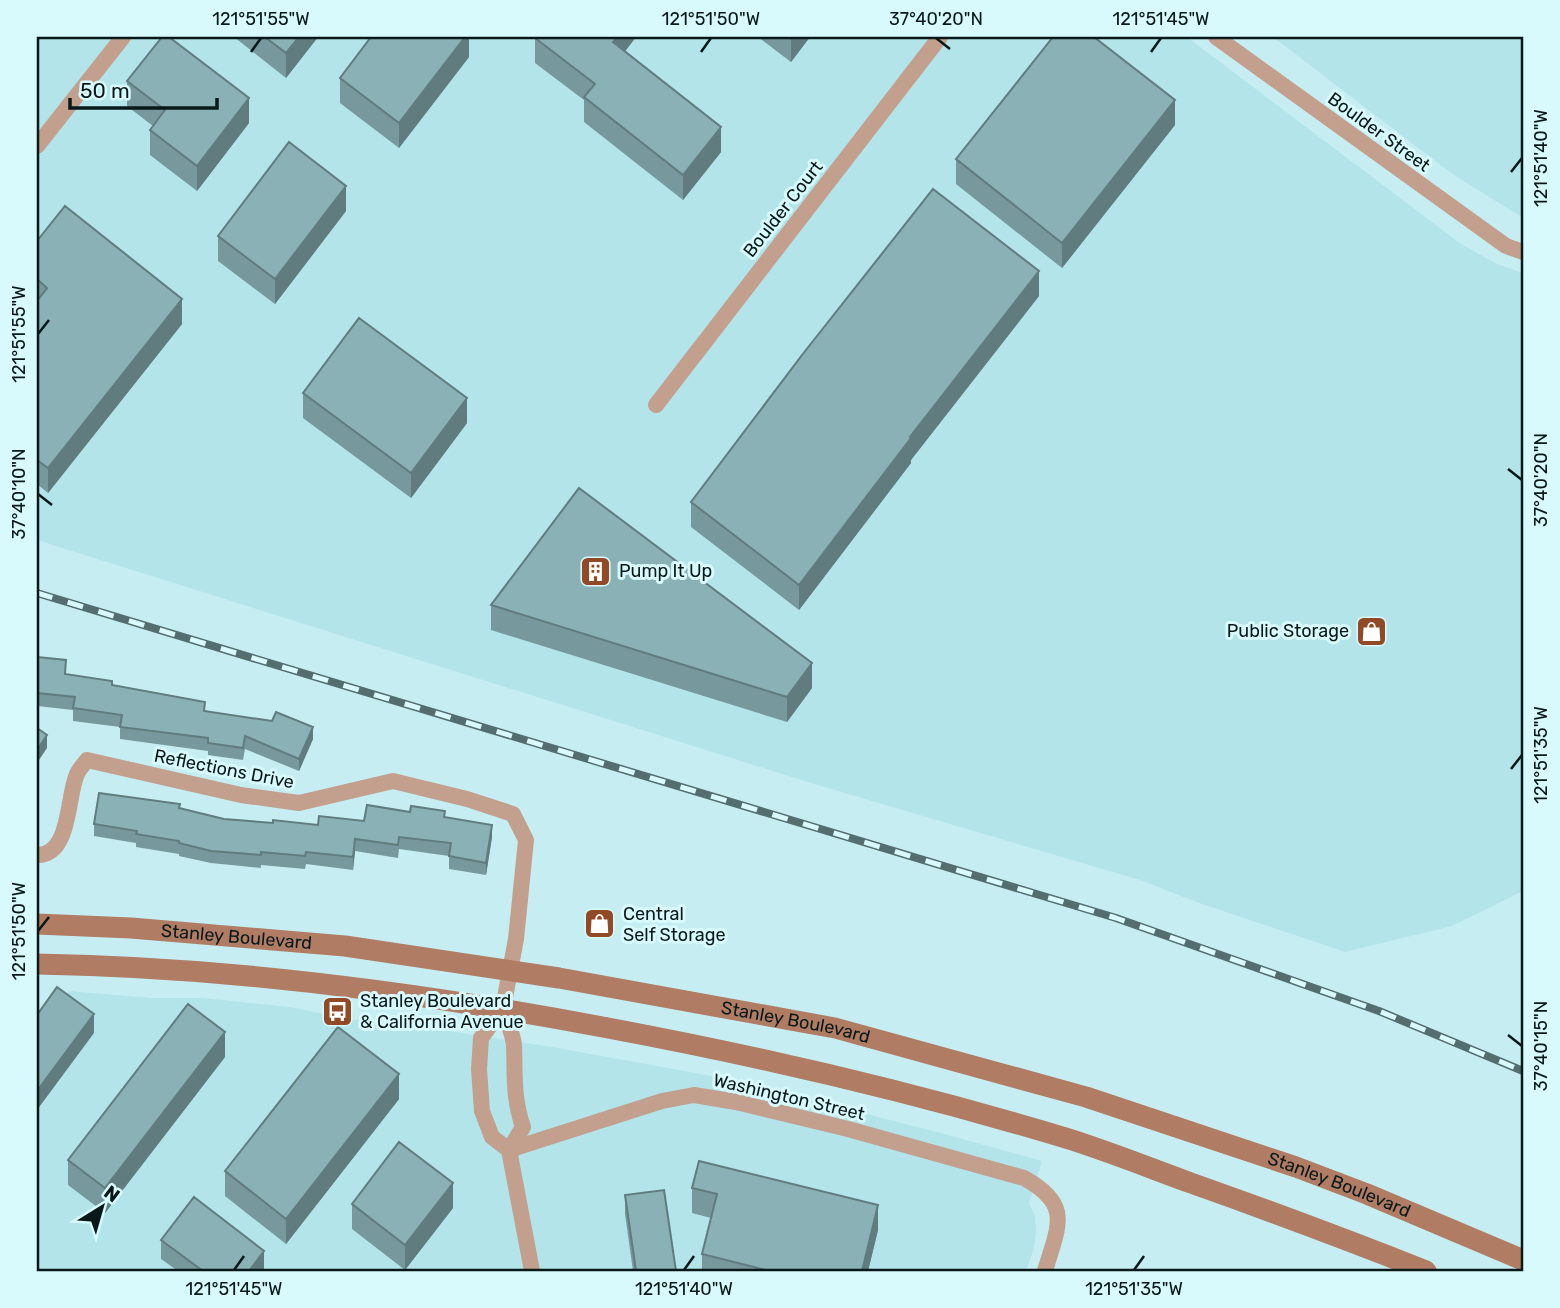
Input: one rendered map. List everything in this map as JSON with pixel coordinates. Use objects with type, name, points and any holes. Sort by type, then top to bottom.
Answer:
[{"type":"main road","name":"Stanley Boulevard","points":[[37,924],[131,928],[345,946],[510,970],[835,1028],[1060,1089],[1296,1167],[1523,1260]]},
{"type":"main road","points":[[130,965],[131,928]]},
{"type":"main road","points":[[37,964],[130,965],[337,985],[503,1008],[805,1067],[1073,1140],[1344,1238],[1426,1271]]},
{"type":"street","points":[[37,146],[123,37]]},
{"type":"street","name":"Boulder Court","points":[[656,405],[940,37]]},
{"type":"street","name":"Boulder Street","points":[[1216,37],[1506,246],[1523,252]]},
{"type":"street","name":"Reflections Drive","points":[[37,855],[43,855],[54,848],[63,834],[77,773],[87,760],[241,795],[299,803],[393,781],[467,799],[513,814],[526,840],[510,970]]},
{"type":"street","points":[[510,970],[503,1008],[481,1038],[479,1069],[482,1111],[492,1137],[509,1150],[533,1271]]},
{"type":"street","points":[[503,1008],[514,1042],[513,1077],[517,1113],[523,1127],[509,1150]]},
{"type":"street","name":"Washington Street","points":[[509,1150],[662,1101],[694,1095],[736,1102],[848,1129],[1024,1178],[1038,1186],[1054,1202],[1060,1221],[1045,1271]]},
{"type":"shaded area","points":[[37,37],[1187,37],[1461,244],[1497,264],[1523,273],[1523,891],[1452,926],[1345,952],[1140,880],[811,783],[37,540]]},
{"type":"shaded area","points":[[1273,37],[1523,37],[1523,218],[1451,173]]},
{"type":"shaded area","points":[[69,991],[151,998],[202,998],[290,1007],[349,1019],[552,1047],[734,1080],[937,1132],[1042,1161],[1029,1203],[1035,1216],[1034,1248],[1026,1271],[37,1271],[37,1035]]},
{"type":"building","points":[[162,37],[169,37],[249,98],[197,166],[150,130],[165,110],[127,81]]},
{"type":"building","points":[[265,37],[299,37],[286,53]]},
{"type":"building","points":[[371,37],[465,37],[399,123],[340,78]]},
{"type":"building","points":[[536,37],[617,37],[613,42],[721,127],[683,175],[584,97],[595,84]]},
{"type":"building","points":[[1053,37],[1094,37],[1175,100],[1062,243],[956,159]]},
{"type":"building","points":[[289,142],[346,186],[275,279],[218,236]]},
{"type":"building","points":[[933,189],[1039,271],[799,585],[691,502],[802,355]]},
{"type":"building","points":[[65,206],[182,299],[48,468],[37,460],[37,301],[47,288],[37,279],[37,241]]},
{"type":"building","points":[[359,318],[467,398],[411,473],[303,393]]},
{"type":"building","name":"Pump It Up","points":[[579,488],[812,663],[787,697],[491,605]]},
{"type":"building","points":[[37,657],[66,660],[65,674],[112,681],[112,685],[205,702],[204,711],[272,721],[276,712],[313,727],[299,759],[245,736],[243,748],[208,743],[208,738],[120,727],[122,715],[73,708],[75,697],[37,693]]},
{"type":"building","points":[[37,728],[47,735],[37,750]]},
{"type":"building","points":[[99,793],[180,804],[179,808],[224,819],[273,823],[273,820],[318,825],[319,816],[364,821],[367,805],[410,812],[411,806],[445,811],[444,817],[492,825],[486,863],[449,856],[451,843],[399,837],[398,845],[355,839],[353,857],[306,852],[305,856],[211,851],[179,841],[136,834],[137,831],[94,824]]},
{"type":"building","points":[[57,987],[94,1014],[37,1091],[37,1015]]},
{"type":"building","points":[[188,1004],[225,1032],[105,1188],[68,1160]]},
{"type":"building","points":[[338,1027],[399,1074],[286,1219],[225,1171]]},
{"type":"building","points":[[399,1142],[453,1183],[405,1245],[352,1204]]},
{"type":"building","points":[[699,1161],[878,1205],[862,1271],[770,1271],[702,1254],[717,1194],[692,1188]]},
{"type":"building","points":[[664,1190],[676,1271],[636,1271],[625,1195]]},
{"type":"building","points":[[194,1197],[264,1251],[249,1271],[203,1271],[161,1240]]},
{"type":"railway","points":[[37,593],[1116,918],[1379,1011],[1523,1071]]},
{"type":"place","name":"Pump It Up","points":[[596,571]]},
{"type":"place","name":"Public Storage","points":[[1372,631]]},
{"type":"place","name":"Central Self Storage","points":[[600,924]]},
{"type":"place","name":"Stanley Boulevard & California Avenue","points":[[337,1011]]}]
